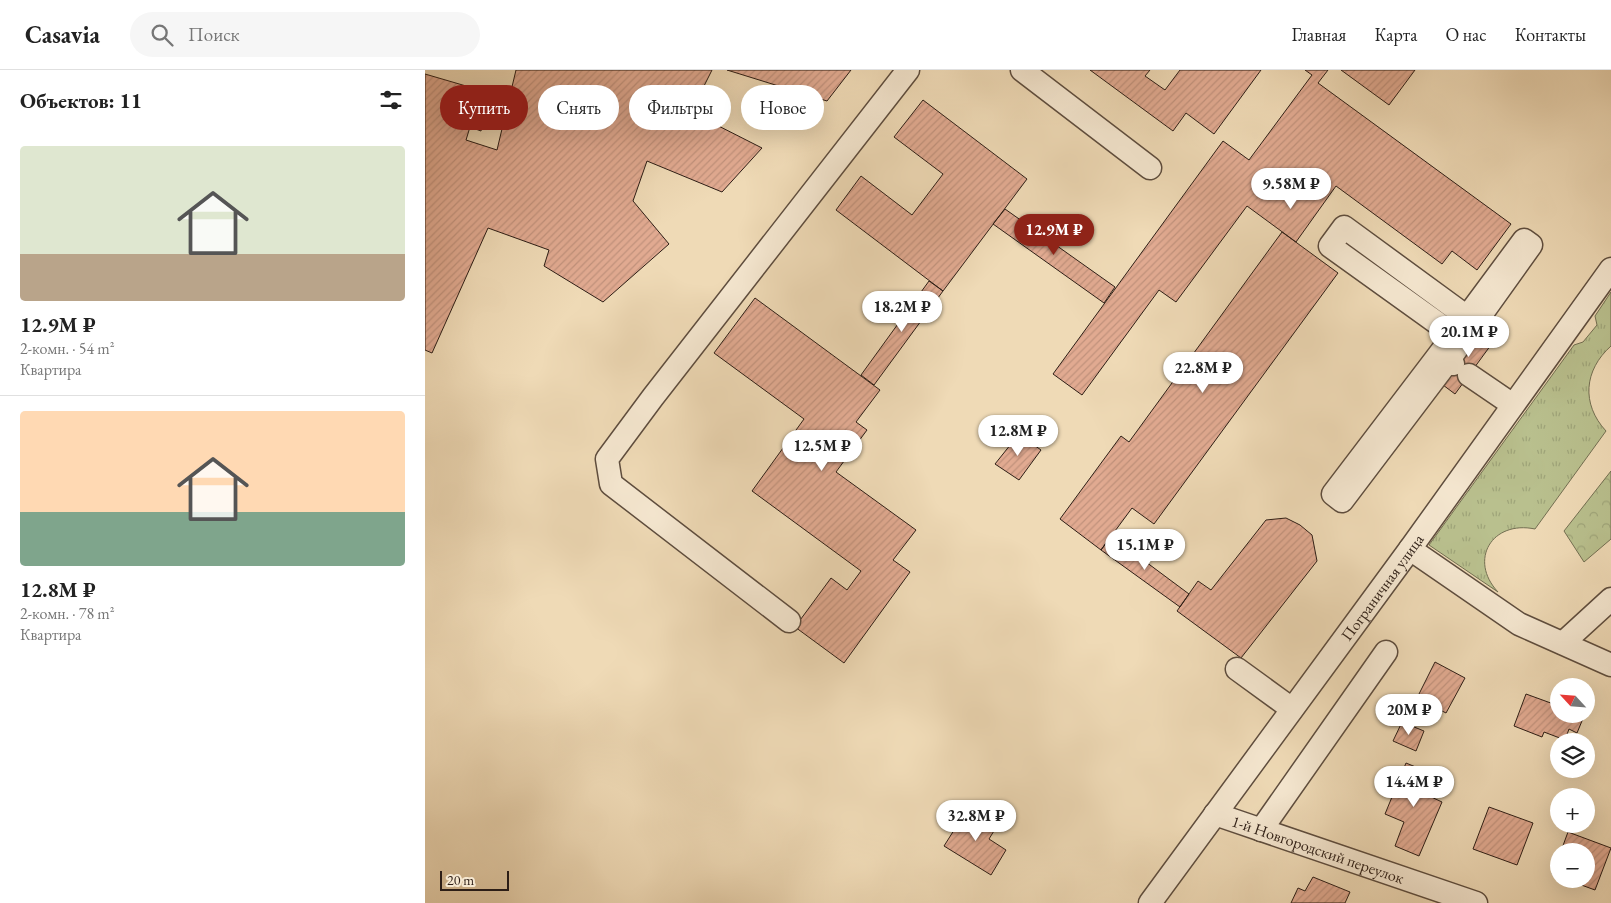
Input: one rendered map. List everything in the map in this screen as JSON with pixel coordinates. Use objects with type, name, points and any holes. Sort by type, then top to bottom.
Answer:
[{"type":"street","points":[[789,621],[611,484],[607,459],[653,397],[908,70]]},
{"type":"street","points":[[1021,70],[1150,168]]},
{"type":"street","points":[[1344,226],[1467,316],[1524,240],[1531,245],[1457,367],[1342,501],[1333,494],[1454,335],[1330,246],[1344,226]]},
{"type":"street","name":"Пограничная улица","points":[[1150,903],[1410,549],[1611,269]]},
{"type":"street","points":[[1457,367],[1513,405]]},
{"type":"street","points":[[1410,549],[1519,624],[1611,665]]},
{"type":"street","points":[[1563,643],[1611,599]]},
{"type":"street","points":[[1261,830],[1386,652]]},
{"type":"street","points":[[1237,669],[1292,709]]},
{"type":"street","name":"1-й Новгородский переулок","points":[[1215,814],[1476,903]]},
{"type":"green space","points":[[1611,292],[1611,346],[1595,366],[1589,387],[1589,399],[1592,410],[1606,431],[1535,529],[1520,528],[1507,531],[1496,537],[1489,545],[1485,556],[1485,567],[1489,580],[1498,592],[1429,545],[1574,345],[1583,342],[1597,325],[1595,316]]},
{"type":"green space","points":[[1611,471],[1611,539],[1584,562],[1564,531]]},
{"type":"building","points":[[516,70],[712,70],[704,85],[629,85],[629,130],[726,130],[762,148],[722,192],[647,161],[633,201],[669,244],[603,302],[544,266],[549,250],[488,228],[432,353],[425,350],[425,74],[463,85],[440,85],[440,130],[469,130],[466,140],[497,150],[502,130],[528,130],[528,85],[512,85]]},
{"type":"building","points":[[727,70],[851,70],[827,101],[824,100],[824,85],[775,85]]},
{"type":"building","points":[[1090,70],[1150,70],[1145,76],[1165,90],[1180,70],[1261,70],[1214,134],[1186,113],[1173,131]]},
{"type":"building","points":[[1305,70],[1328,70],[1318,83],[1511,224],[1477,270],[1452,251],[1442,264],[1336,186],[1296,242],[1247,206],[1176,302],[1159,290],[1082,395],[1053,374],[1223,141],[1249,160],[1312,75]]},
{"type":"building","points":[[1341,70],[1415,70],[1389,105]]},
{"type":"building","points":[[923,100],[1027,179],[943,291],[836,210],[861,176],[912,215],[943,174],[894,137]]},
{"type":"building","points":[[1005,209],[1115,287],[1104,303],[993,224]]},
{"type":"building","points":[[1282,232],[1338,273],[1154,524],[1132,508],[1101,550],[1060,519],[1121,436],[1129,442]]},
{"type":"building","points":[[929,281],[943,291],[874,385],[861,375]]},
{"type":"building","points":[[755,298],[880,390],[856,422],[867,430],[836,472],[916,530],[893,560],[910,572],[844,663],[795,627],[831,578],[847,590],[861,571],[752,491],[804,419],[714,353]]},
{"type":"building","points":[[1483,322],[1499,334],[1455,394],[1439,382]]},
{"type":"building","points":[[1019,434],[1041,450],[1019,480],[995,464]]},
{"type":"building","points":[[1286,518],[1300,525],[1312,535],[1317,561],[1241,658],[1177,611],[1198,581],[1211,590],[1266,520]]},
{"type":"building","points":[[1111,536],[1189,594],[1180,607],[1101,550]]},
{"type":"building","points":[[1435,662],[1465,678],[1446,713],[1417,698]]},
{"type":"building","points":[[1526,694],[1550,703],[1550,723],[1581,723],[1577,733],[1569,729],[1568,733],[1550,734],[1544,732],[1542,737],[1514,726]]},
{"type":"building","points":[[1402,722],[1424,731],[1416,751],[1393,741]]},
{"type":"building","points":[[1406,763],[1435,775],[1427,795],[1442,802],[1419,856],[1395,846],[1404,822],[1385,814]]},
{"type":"building","points":[[1489,807],[1533,823],[1517,865],[1473,849]]},
{"type":"building","points":[[968,808],[997,826],[989,839],[1006,850],[991,875],[944,846]]},
{"type":"building","points":[[1568,833],[1571,833],[1611,848],[1595,890],[1590,888],[1595,888],[1595,843],[1564,843]]},
{"type":"building","points":[[1313,877],[1350,892],[1345,903],[1291,903],[1298,888],[1305,891]]}]
